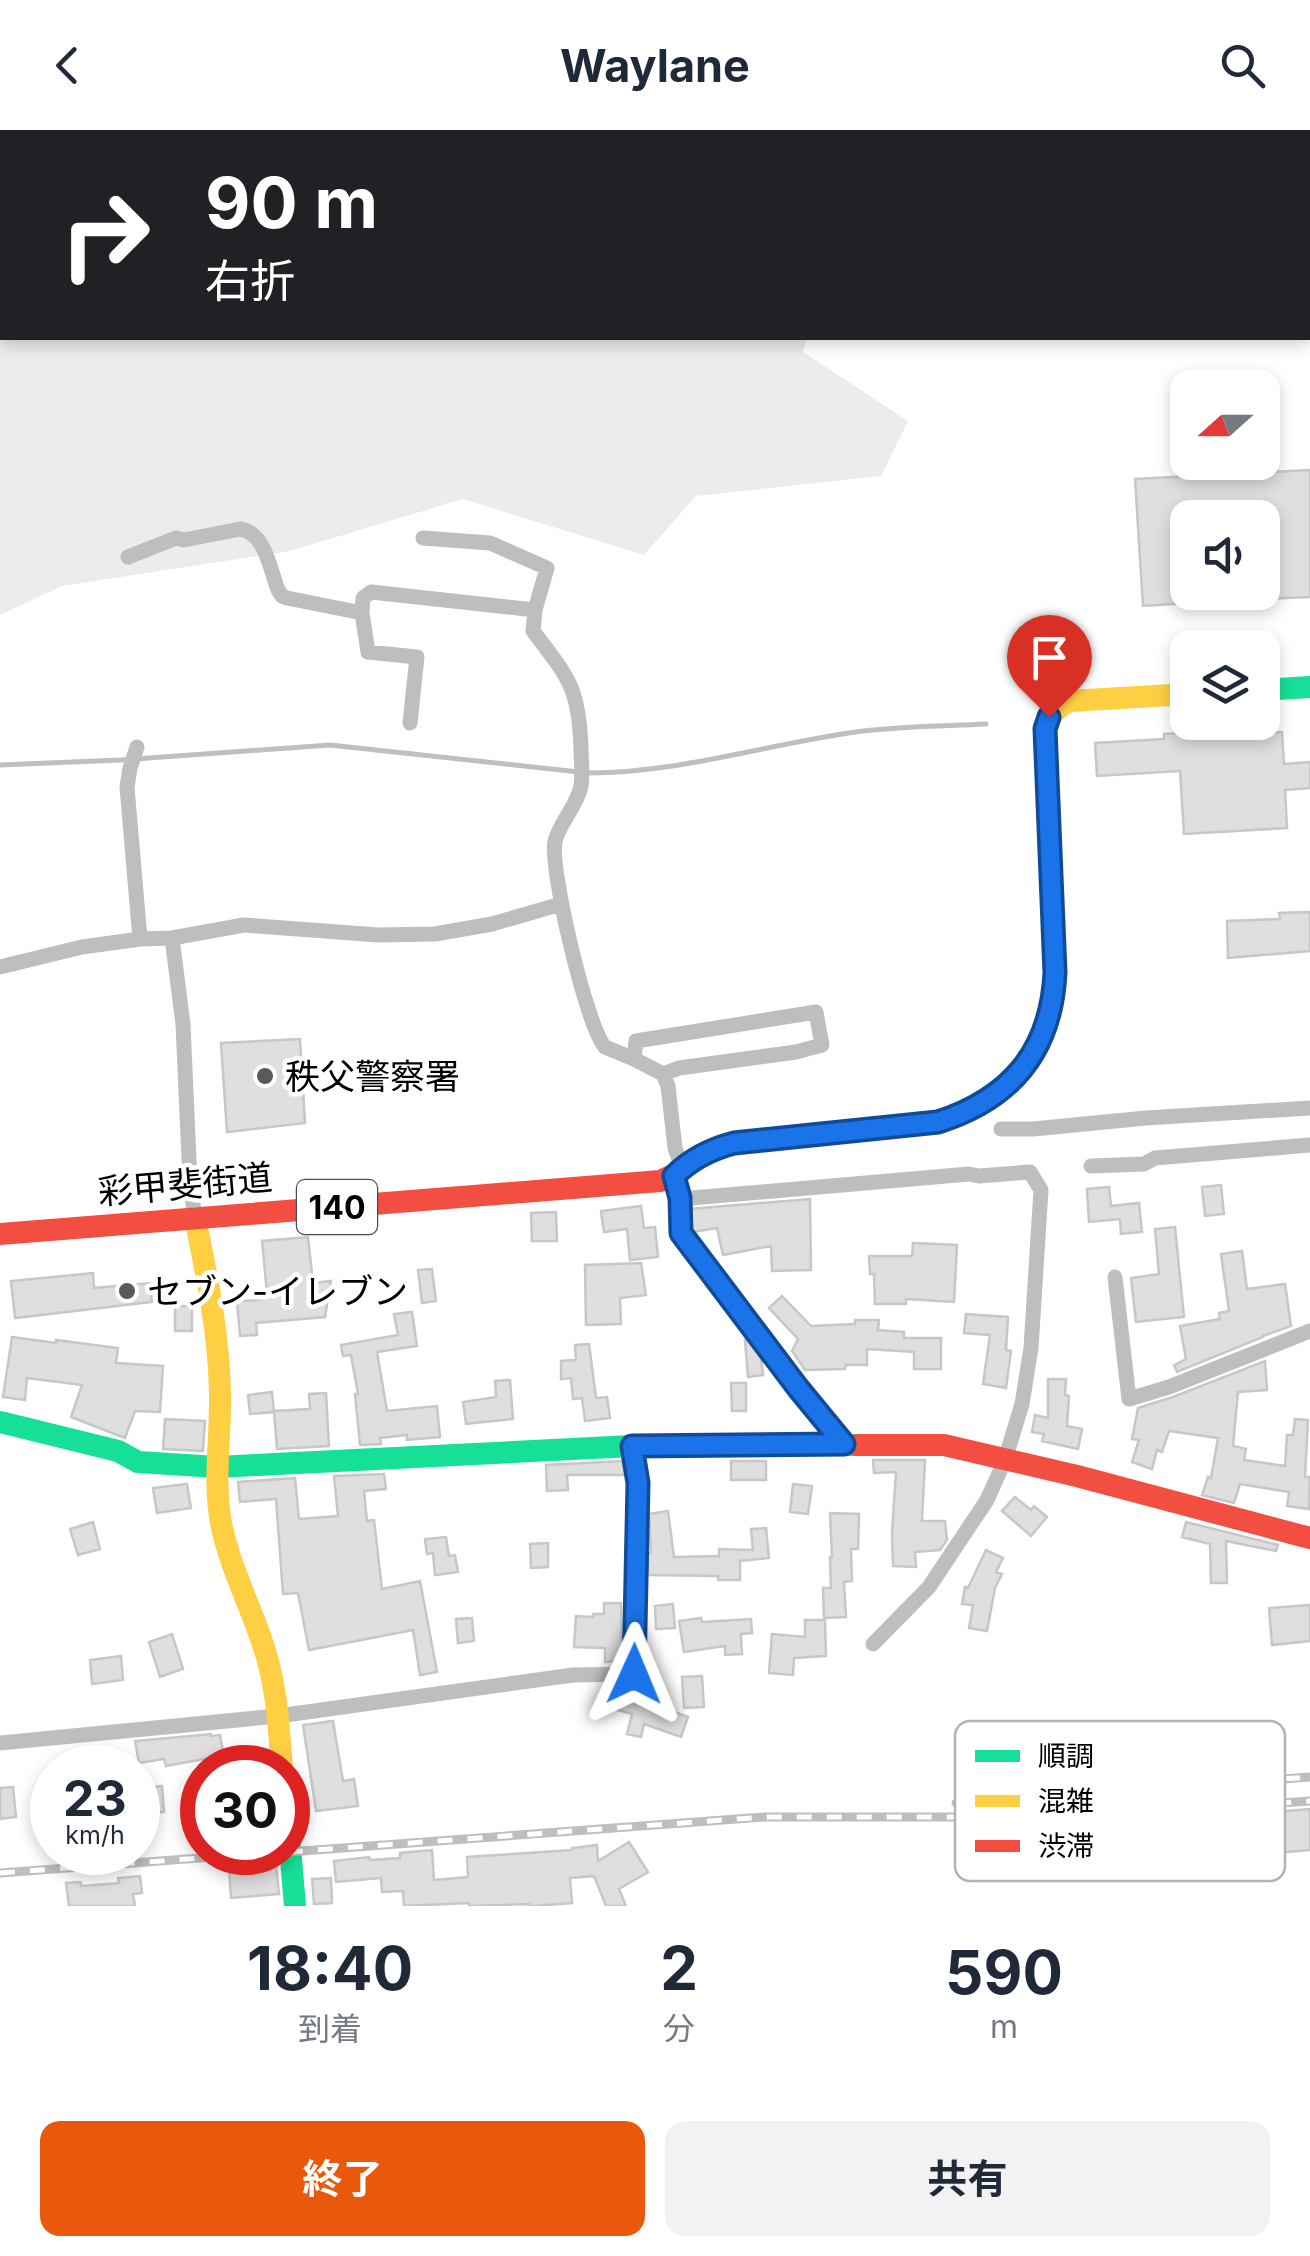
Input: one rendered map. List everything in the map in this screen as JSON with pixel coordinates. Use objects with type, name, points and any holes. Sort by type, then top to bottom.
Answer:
[{"type":"main road","points":[[1280,689],[1310,688]]},
{"type":"main road","name":"彩甲斐街道","points":[[0,1234],[678,1180],[717,1147],[734,1143],[938,1122],[964,1114],[1004,1089],[1022,1070],[1036,1048],[1054,997],[1045,729],[1049,717],[1070,701],[1170,695]]},
{"type":"main road","points":[[195,1218],[218,1363],[220,1523],[266,1654],[280,1745]]},
{"type":"main road","points":[[0,1422],[118,1450],[138,1462],[217,1467],[632,1446],[944,1445],[1310,1538]]},
{"type":"main road","points":[[292,1875],[295,1906]]},
{"type":"street","points":[[128,557],[176,538],[249,530],[260,541],[282,596],[362,613]]},
{"type":"street","points":[[422,538],[490,543],[547,568],[533,631],[565,674],[580,715],[582,785],[555,842],[561,904],[587,1006],[600,1042],[611,1051],[663,1074],[668,1086],[681,1233],[844,1444]]},
{"type":"street","points":[[410,722],[417,657],[368,652],[363,598],[371,592],[535,610]]},
{"type":"street","points":[[137,747],[127,787],[140,938]]},
{"type":"street","points":[[0,967],[82,947],[140,938],[172,938],[244,925],[435,934],[492,924],[561,904]]},
{"type":"street","points":[[172,938],[183,1024],[195,1218]]},
{"type":"street","points":[[634,1059],[636,1041],[816,1012],[822,1045],[679,1068],[663,1074]]},
{"type":"street","points":[[1001,1129],[1310,1108]]},
{"type":"street","points":[[1091,1166],[1144,1164],[1154,1158],[1310,1145]]},
{"type":"street","points":[[678,1180],[1030,1172],[1040,1190],[1031,1348],[1022,1404],[1005,1460],[988,1500],[929,1588],[873,1644]]},
{"type":"street","points":[[1115,1277],[1128,1399],[1169,1387],[1310,1331]]},
{"type":"street","points":[[0,1743],[278,1716],[573,1675],[634,1674],[638,1483],[632,1446]]},
{"type":"shaded area","points":[[0,340],[806,340],[803,352],[908,421],[881,476],[696,496],[644,555],[463,499],[290,551],[62,586],[0,615]]},
{"type":"building","points":[[1310,470],[1310,597],[1280,598],[1280,500],[1170,500],[1170,604],[1143,606],[1135,479],[1280,480],[1280,472]]},
{"type":"building","points":[[1282,732],[1284,764],[1310,762],[1310,788],[1285,790],[1287,828],[1184,834],[1180,771],[1097,776],[1095,743],[1164,739],[1164,734],[1170,734],[1170,740],[1280,740]]},
{"type":"building","points":[[1310,912],[1310,951],[1228,958],[1227,921],[1280,919],[1279,913]]},
{"type":"building","points":[[300,1039],[305,1123],[227,1132],[221,1043]]},
{"type":"building","points":[[1221,1185],[1224,1214],[1205,1216],[1202,1187]]},
{"type":"building","points":[[1109,1187],[1111,1206],[1139,1203],[1142,1232],[1121,1234],[1120,1219],[1089,1222],[1087,1189]]},
{"type":"building","points":[[810,1199],[811,1270],[772,1271],[771,1246],[723,1255],[717,1228],[694,1232],[692,1229],[690,1209]]},
{"type":"building","points":[[641,1206],[644,1228],[655,1227],[658,1257],[630,1260],[627,1229],[604,1232],[601,1211]]},
{"type":"building","points":[[556,1212],[557,1241],[532,1241],[531,1213]]},
{"type":"building","points":[[1175,1227],[1184,1317],[1136,1322],[1131,1278],[1159,1274],[1155,1229]]},
{"type":"building","points":[[308,1237],[313,1283],[331,1281],[325,1317],[256,1323],[257,1335],[240,1336],[237,1301],[259,1300],[258,1294],[267,1293],[262,1241]]},
{"type":"building","points":[[913,1243],[957,1245],[954,1302],[906,1299],[906,1304],[875,1304],[869,1256],[912,1256]]},
{"type":"building","points":[[1242,1251],[1247,1289],[1285,1284],[1291,1326],[1177,1372],[1174,1365],[1186,1359],[1180,1326],[1220,1319],[1219,1313],[1229,1311],[1221,1254]]},
{"type":"building","points":[[641,1263],[646,1295],[620,1298],[621,1324],[586,1325],[585,1265]]},
{"type":"building","points":[[432,1269],[436,1301],[422,1303],[418,1270]]},
{"type":"building","points":[[93,1273],[94,1288],[150,1283],[152,1302],[15,1318],[11,1281]]},
{"type":"building","points":[[782,1296],[811,1326],[879,1320],[878,1330],[904,1332],[904,1338],[941,1338],[941,1369],[914,1369],[914,1352],[867,1349],[867,1365],[805,1370],[792,1351],[798,1339],[769,1308]]},
{"type":"building","points":[[175,1306],[192,1306],[192,1331],[175,1331]]},
{"type":"building","points":[[412,1312],[417,1346],[377,1352],[387,1411],[437,1406],[440,1437],[407,1440],[407,1435],[380,1438],[381,1444],[360,1445],[358,1394],[351,1355],[343,1356],[341,1345],[398,1335],[394,1314]]},
{"type":"building","points":[[966,1314],[1008,1317],[1006,1350],[1011,1351],[1006,1388],[983,1384],[990,1335],[964,1333]]},
{"type":"building","points":[[12,1337],[118,1348],[116,1363],[163,1366],[160,1412],[135,1411],[125,1438],[71,1417],[82,1385],[27,1378],[25,1400],[3,1397]]},
{"type":"building","points":[[745,1340],[761,1358],[763,1375],[748,1377]]},
{"type":"building","points":[[589,1344],[596,1398],[607,1397],[610,1418],[585,1421],[582,1398],[573,1399],[571,1378],[561,1379],[561,1361],[576,1360],[575,1345]]},
{"type":"building","points":[[1265,1361],[1267,1390],[1238,1392],[1233,1446],[1246,1449],[1244,1460],[1285,1466],[1287,1435],[1293,1435],[1295,1419],[1308,1420],[1305,1477],[1310,1477],[1309,1509],[1287,1506],[1289,1492],[1240,1484],[1234,1503],[1202,1495],[1208,1477],[1211,1478],[1218,1438],[1169,1431],[1162,1452],[1157,1450],[1152,1469],[1132,1462],[1139,1440],[1132,1439],[1138,1408]]},
{"type":"building","points":[[1048,1379],[1066,1379],[1067,1426],[1082,1429],[1078,1449],[1042,1441],[1044,1434],[1032,1432],[1035,1415],[1048,1418]]},
{"type":"building","points":[[510,1380],[513,1419],[466,1424],[463,1402],[496,1397],[495,1381]]},
{"type":"building","points":[[731,1383],[746,1383],[746,1411],[732,1411]]},
{"type":"building","points":[[272,1392],[274,1412],[250,1414],[248,1395]]},
{"type":"building","points":[[326,1393],[329,1446],[277,1449],[274,1411],[310,1409],[309,1394]]},
{"type":"building","points":[[165,1419],[205,1421],[203,1451],[163,1449]]},
{"type":"building","points":[[873,1460],[925,1460],[922,1521],[945,1521],[947,1540],[940,1550],[915,1552],[916,1567],[893,1566],[896,1472],[874,1473]]},
{"type":"building","points":[[623,1461],[625,1475],[567,1475],[568,1490],[547,1491],[546,1465]]},
{"type":"building","points":[[731,1461],[766,1461],[766,1480],[731,1480]]},
{"type":"building","points":[[384,1474],[386,1489],[364,1491],[367,1521],[374,1520],[382,1589],[420,1581],[437,1672],[420,1675],[413,1630],[309,1650],[298,1593],[283,1594],[276,1499],[240,1502],[238,1482],[295,1478],[299,1519],[338,1516],[334,1476]]},
{"type":"building","points":[[187,1484],[191,1508],[157,1513],[153,1488]]},
{"type":"building","points":[[793,1484],[812,1486],[808,1514],[790,1512]]},
{"type":"building","points":[[1015,1497],[1047,1517],[1031,1536],[1002,1511]]},
{"type":"building","points":[[668,1511],[674,1557],[719,1556],[719,1549],[753,1550],[751,1529],[766,1528],[769,1558],[740,1561],[740,1580],[648,1575],[649,1514]]},
{"type":"building","points":[[830,1513],[859,1514],[858,1549],[851,1549],[852,1581],[844,1582],[846,1617],[824,1618],[823,1588],[831,1588]]},
{"type":"building","points":[[93,1522],[100,1549],[78,1555],[70,1529]]},
{"type":"building","points":[[1186,1522],[1278,1545],[1276,1551],[1226,1541],[1227,1583],[1211,1583],[1210,1544],[1182,1537]]},
{"type":"building","points":[[446,1537],[449,1556],[455,1555],[458,1572],[435,1575],[433,1553],[427,1554],[425,1539]]},
{"type":"building","points":[[548,1543],[548,1567],[531,1568],[530,1544]]},
{"type":"building","points":[[986,1550],[1003,1558],[996,1572],[1002,1574],[995,1588],[987,1631],[969,1628],[973,1605],[962,1604],[965,1587],[968,1588]]},
{"type":"building","points":[[604,1603],[621,1603],[622,1660],[605,1662],[605,1648],[574,1647],[576,1616],[604,1614]]},
{"type":"building","points":[[673,1604],[675,1628],[656,1629],[655,1606]]},
{"type":"building","points":[[1310,1605],[1310,1641],[1272,1645],[1269,1608]]},
{"type":"building","points":[[472,1618],[474,1641],[458,1643],[456,1619]]},
{"type":"building","points":[[701,1618],[702,1622],[751,1619],[752,1633],[741,1634],[742,1654],[725,1655],[725,1646],[684,1652],[679,1621]]},
{"type":"building","points":[[805,1620],[825,1620],[826,1656],[794,1658],[793,1675],[769,1673],[772,1634],[805,1637]]},
{"type":"building","points":[[172,1634],[183,1669],[160,1677],[149,1642]]},
{"type":"building","points":[[121,1656],[123,1680],[92,1684],[90,1660]]},
{"type":"building","points":[[702,1676],[704,1707],[684,1708],[682,1677]]},
{"type":"building","points":[[621,1697],[688,1717],[681,1737],[644,1724],[641,1737],[627,1734],[632,1714],[618,1710]]},
{"type":"building","points":[[333,1721],[343,1781],[354,1779],[358,1806],[316,1811],[310,1745],[306,1745],[303,1725]]},
{"type":"building","points":[[211,1734],[220,1735],[222,1745],[180,1745],[180,1763],[166,1766],[164,1759],[160,1760],[160,1745],[136,1745],[135,1741]]},
{"type":"building","points":[[160,1786],[164,1812],[160,1812]]},
{"type":"building","points":[[13,1787],[16,1817],[0,1819],[0,1788]]},
{"type":"building","points":[[1310,1809],[1310,1850],[1285,1852],[1285,1811]]},
{"type":"building","points":[[629,1842],[648,1872],[619,1889],[626,1906],[606,1906],[594,1876],[570,1878],[572,1903],[535,1906],[404,1906],[403,1891],[382,1892],[381,1878],[336,1882],[334,1861],[400,1858],[400,1853],[432,1850],[434,1880],[468,1877],[467,1857],[597,1845],[598,1861]]},
{"type":"building","points":[[229,1875],[277,1875],[279,1894],[231,1898]]},
{"type":"building","points":[[140,1876],[142,1893],[133,1894],[135,1906],[69,1906],[66,1883],[119,1883],[118,1878]]},
{"type":"building","points":[[331,1878],[332,1903],[314,1904],[312,1879]]},
{"type":"waterway","points":[[0,765],[330,745],[588,773],[623,772],[863,731],[986,724]]},
{"type":"railway","points":[[1285,1779],[1310,1777]]},
{"type":"railway","points":[[1285,1803],[1310,1801]]},
{"type":"railway","points":[[310,1850],[764,1817],[955,1817]]},
{"type":"railway","points":[[0,1873],[180,1860]]},
{"type":"traffic: fast","points":[[1280,689],[1310,687]]},
{"type":"traffic: fast","points":[[673,1175],[700,1156],[734,1143],[938,1122],[961,1112],[1000,1088],[1030,1057],[1041,1037],[1053,990]]},
{"type":"traffic: fast","points":[[0,1422],[118,1451],[138,1462],[217,1467],[632,1446],[857,1445]]},
{"type":"traffic: fast","points":[[292,1875],[295,1906]]},
{"type":"traffic: slow","points":[[1053,990],[1045,729],[1058,709],[1070,701],[1170,695]]},
{"type":"traffic: slow","points":[[195,1218],[217,1349],[221,1523],[270,1668],[280,1745]]},
{"type":"traffic: jam","points":[[0,1234],[660,1181],[673,1175]]},
{"type":"traffic: jam","points":[[857,1445],[944,1445],[1310,1538]]},
{"type":"place","name":"秩父警察署","points":[[265,1076]]},
{"type":"place","name":"セブン-イレブン","points":[[127,1291]]},
{"type":"route","points":[[634,1674],[638,1483],[632,1446],[844,1444],[681,1233],[680,1198],[674,1176],[700,1156],[734,1143],[938,1122],[986,1102],[1022,1070],[1036,1048],[1054,997],[1045,729],[1049,717]]}]
